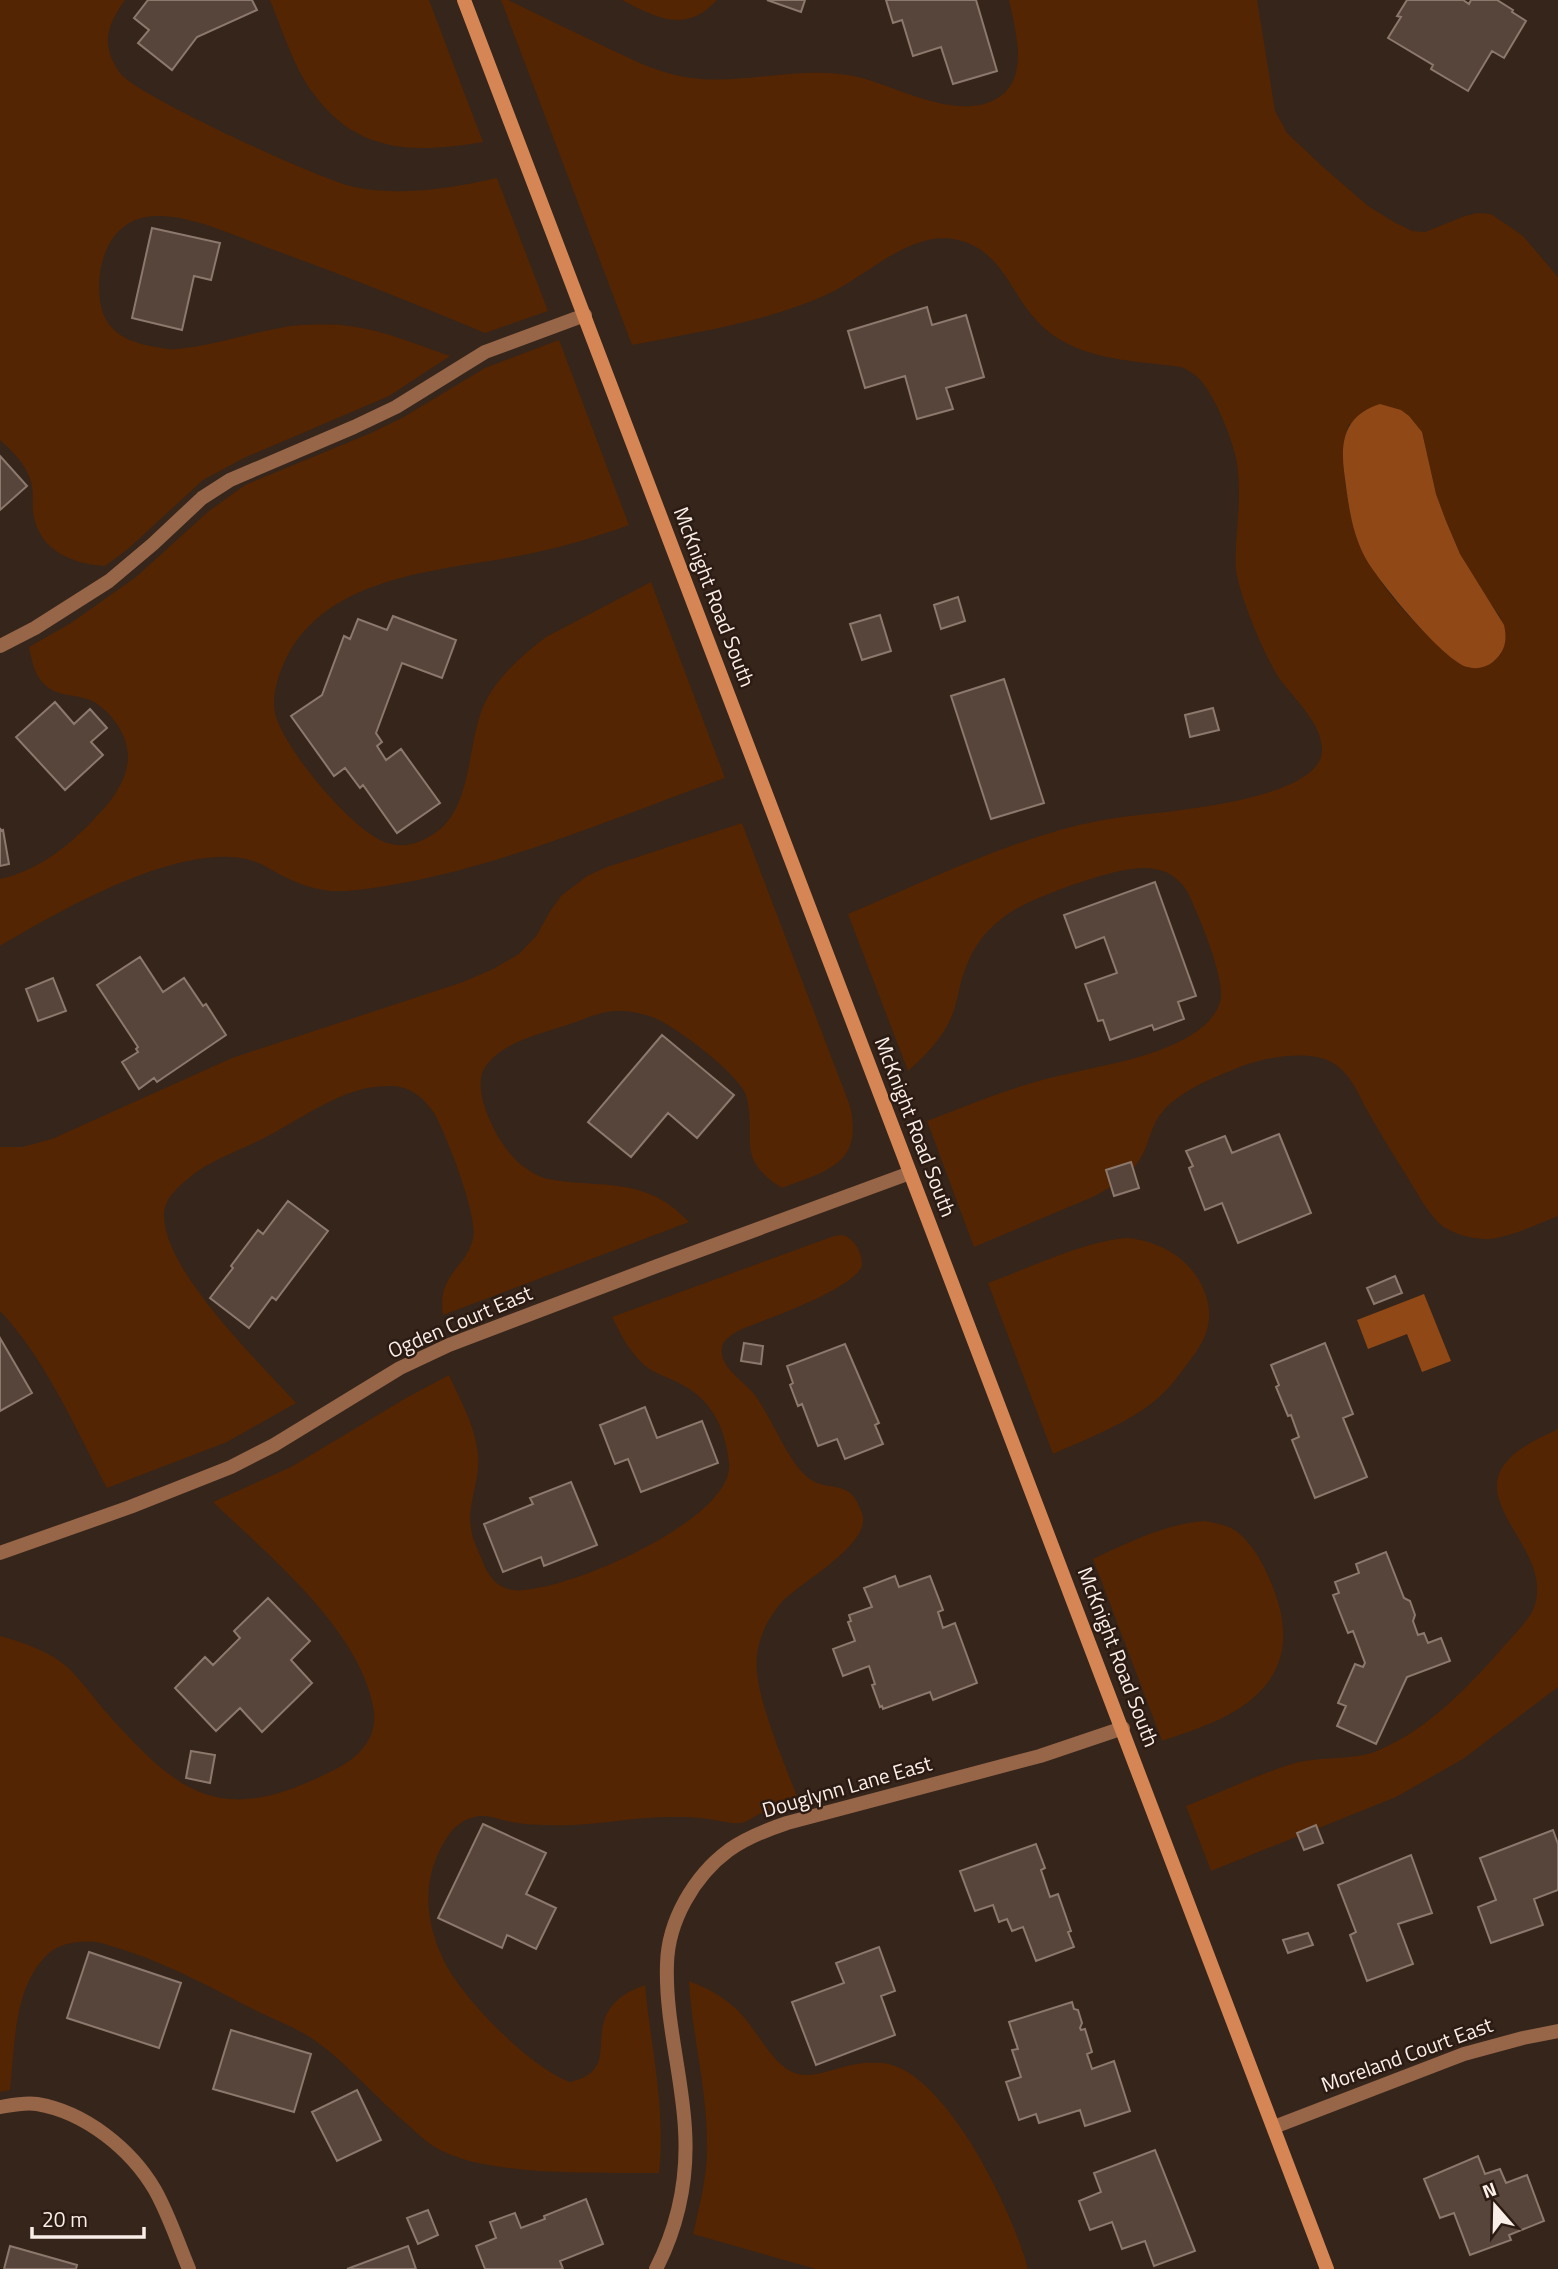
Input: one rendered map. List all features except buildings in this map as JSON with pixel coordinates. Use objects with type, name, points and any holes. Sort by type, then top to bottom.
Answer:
[{"type":"street","name":"McKnight Road South","points":[[464,0],[1327,2269]]},
{"type":"street","points":[[0,646],[35,628],[109,581],[202,498],[230,480],[396,407],[485,352],[584,315]]},
{"type":"street","name":"Ogden Court East","points":[[0,1553],[130,1507],[231,1467],[274,1445],[400,1368],[449,1345],[910,1173]]},
{"type":"street","name":"Douglynn Lane East","points":[[656,2269],[678,2208],[686,2154],[683,2107],[668,1995],[667,1953],[682,1908],[701,1877],[737,1845],[766,1830],[1040,1756],[1122,1728]]},
{"type":"street","name":"Moreland Court East","points":[[1273,2127],[1473,2051],[1558,2031]]},
{"type":"street","points":[[0,2107],[26,2104],[50,2107],[87,2123],[108,2137],[145,2175],[155,2191],[189,2269]]},
{"type":"shaded area","points":[[0,0],[125,0],[108,35],[110,53],[120,73],[159,100],[270,154],[335,181],[372,190],[408,191],[444,188],[497,178],[548,311],[485,333],[347,277],[206,225],[160,216],[132,221],[112,239],[99,278],[104,316],[114,330],[129,340],[174,349],[285,327],[334,325],[375,331],[450,356],[389,396],[244,458],[203,480],[128,549],[105,566],[93,565],[60,554],[51,547],[38,529],[28,473],[0,440]]},
{"type":"shaded area","points":[[270,0],[429,0],[483,142],[412,148],[369,139],[349,128],[330,113],[306,83]]},
{"type":"shaded area","points":[[501,0],[508,0],[634,60],[668,73],[715,80],[834,73],[858,77],[930,101],[968,106],[985,104],[1001,96],[1010,87],[1015,76],[1018,51],[1009,0],[1257,0],[1275,111],[1287,133],[1323,167],[1368,206],[1412,231],[1425,232],[1478,213],[1491,214],[1523,236],[1558,277],[1558,1216],[1523,1230],[1487,1239],[1461,1235],[1448,1229],[1438,1222],[1422,1201],[1344,1072],[1323,1058],[1298,1055],[1245,1065],[1187,1092],[1159,1116],[1140,1159],[1120,1180],[1095,1196],[974,1247],[927,1121],[1027,1084],[1128,1060],[1171,1046],[1190,1036],[1212,1018],[1221,997],[1218,973],[1203,928],[1183,886],[1168,873],[1146,868],[1104,875],[1018,908],[991,928],[978,944],[964,971],[947,1026],[932,1047],[908,1071],[848,914],[1033,838],[1098,821],[1237,801],[1297,781],[1315,767],[1322,749],[1317,729],[1273,668],[1253,626],[1238,581],[1236,560],[1239,484],[1229,435],[1210,394],[1191,372],[1181,367],[1104,356],[1068,344],[1037,321],[990,258],[968,243],[949,238],[931,239],[912,245],[828,294],[805,304],[732,325],[632,345]],"holes":[[[1349,424],[1422,432],[1436,494],[1446,521],[1460,554],[1500,617],[1505,643],[1498,657],[1470,668],[1445,652],[1386,589],[1364,553],[1350,511],[1343,456]]]},
{"type":"shaded area","points":[[622,0],[717,0],[694,17],[671,20]]},
{"type":"shaded area","points":[[559,340],[629,525],[541,551],[399,578],[339,603],[314,621],[293,646],[285,661],[278,678],[274,704],[280,727],[305,767],[359,826],[376,838],[391,844],[409,845],[420,841],[435,833],[456,809],[483,707],[502,677],[546,637],[651,582],[725,778],[503,857],[412,881],[366,889],[318,889],[246,859],[218,857],[186,861],[153,871],[85,899],[0,946],[0,879],[41,863],[87,827],[120,786],[128,756],[124,737],[106,711],[90,700],[50,689],[41,681],[32,663],[29,647],[71,623],[136,577],[209,511],[245,485],[371,433],[402,418],[485,368]]},
{"type":"shaded area","points":[[1380,404],[1401,410],[1422,432],[1436,494],[1460,554],[1504,625],[1504,647],[1496,659],[1486,666],[1467,667],[1456,661],[1428,636],[1373,570],[1361,549],[1349,505],[1343,449],[1353,422],[1359,415]]},
{"type":"shaded area","points":[[742,823],[850,1106],[852,1141],[847,1153],[827,1170],[782,1188],[757,1167],[752,1157],[749,1110],[741,1086],[703,1050],[649,1016],[628,1011],[607,1012],[526,1039],[495,1056],[481,1077],[481,1094],[486,1112],[497,1135],[512,1156],[531,1172],[547,1179],[639,1190],[673,1207],[689,1222],[443,1315],[442,1301],[447,1281],[469,1250],[474,1228],[460,1176],[434,1113],[426,1102],[404,1088],[374,1087],[340,1097],[198,1171],[172,1194],[164,1215],[168,1237],[179,1262],[196,1288],[216,1315],[296,1403],[227,1442],[107,1488],[46,1373],[17,1330],[0,1311],[0,1147],[22,1147],[52,1139],[232,1058],[463,982],[493,969],[519,954],[537,935],[561,896],[587,876]]},
{"type":"shaded area","points":[[843,1235],[854,1242],[860,1255],[862,1265],[856,1274],[827,1293],[740,1330],[726,1339],[722,1348],[724,1361],[754,1394],[798,1467],[813,1481],[844,1489],[851,1494],[862,1513],[862,1525],[857,1537],[833,1562],[781,1603],[765,1627],[758,1648],[757,1670],[765,1708],[799,1802],[764,1812],[740,1823],[671,1817],[580,1825],[544,1825],[476,1817],[461,1823],[450,1833],[435,1861],[431,1875],[428,1904],[430,1919],[445,1963],[454,1978],[500,2031],[554,2074],[570,2082],[593,2070],[598,2062],[604,2021],[609,2010],[625,1994],[645,1985],[661,2125],[659,2173],[516,2169],[462,2159],[440,2150],[419,2135],[341,2061],[311,2038],[178,1971],[96,1942],[63,1945],[47,1955],[36,1969],[28,1984],[18,2019],[10,2090],[0,2092],[0,1636],[37,1649],[64,1664],[158,1765],[183,1783],[207,1795],[234,1799],[263,1797],[297,1787],[336,1769],[358,1753],[372,1731],[374,1712],[366,1682],[352,1653],[310,1597],[213,1502],[291,1467],[449,1375],[467,1414],[477,1445],[478,1465],[470,1523],[475,1543],[493,1580],[500,1586],[513,1590],[536,1588],[604,1567],[676,1530],[704,1508],[723,1485],[729,1463],[720,1425],[707,1405],[689,1389],[653,1371],[636,1357],[612,1317]]},
{"type":"shaded area","points":[[1128,1238],[1149,1242],[1169,1251],[1193,1271],[1208,1303],[1209,1323],[1206,1333],[1196,1353],[1157,1399],[1120,1423],[1053,1454],[988,1283],[1076,1249]]},
{"type":"shaded area","points":[[1424,1294],[1451,1361],[1422,1372],[1407,1334],[1368,1349],[1357,1320]]},
{"type":"shaded area","points":[[1558,1429],[1558,1687],[1463,1759],[1396,1797],[1211,1871],[1186,1806],[1295,1763],[1359,1756],[1397,1741],[1448,1705],[1523,1625],[1532,1612],[1537,1592],[1535,1573],[1499,1501],[1497,1484],[1502,1468],[1513,1455]]},
{"type":"shaded area","points":[[1205,1521],[1231,1528],[1251,1546],[1277,1598],[1283,1643],[1274,1672],[1255,1697],[1231,1714],[1162,1741],[1093,1559],[1161,1530]]},
{"type":"shaded area","points":[[689,1981],[711,1991],[736,2009],[780,2064],[795,2073],[810,2075],[860,2063],[883,2063],[907,2072],[930,2090],[953,2117],[993,2181],[1028,2269],[816,2269],[693,2234],[705,2177],[707,2143],[705,2102]]}]
